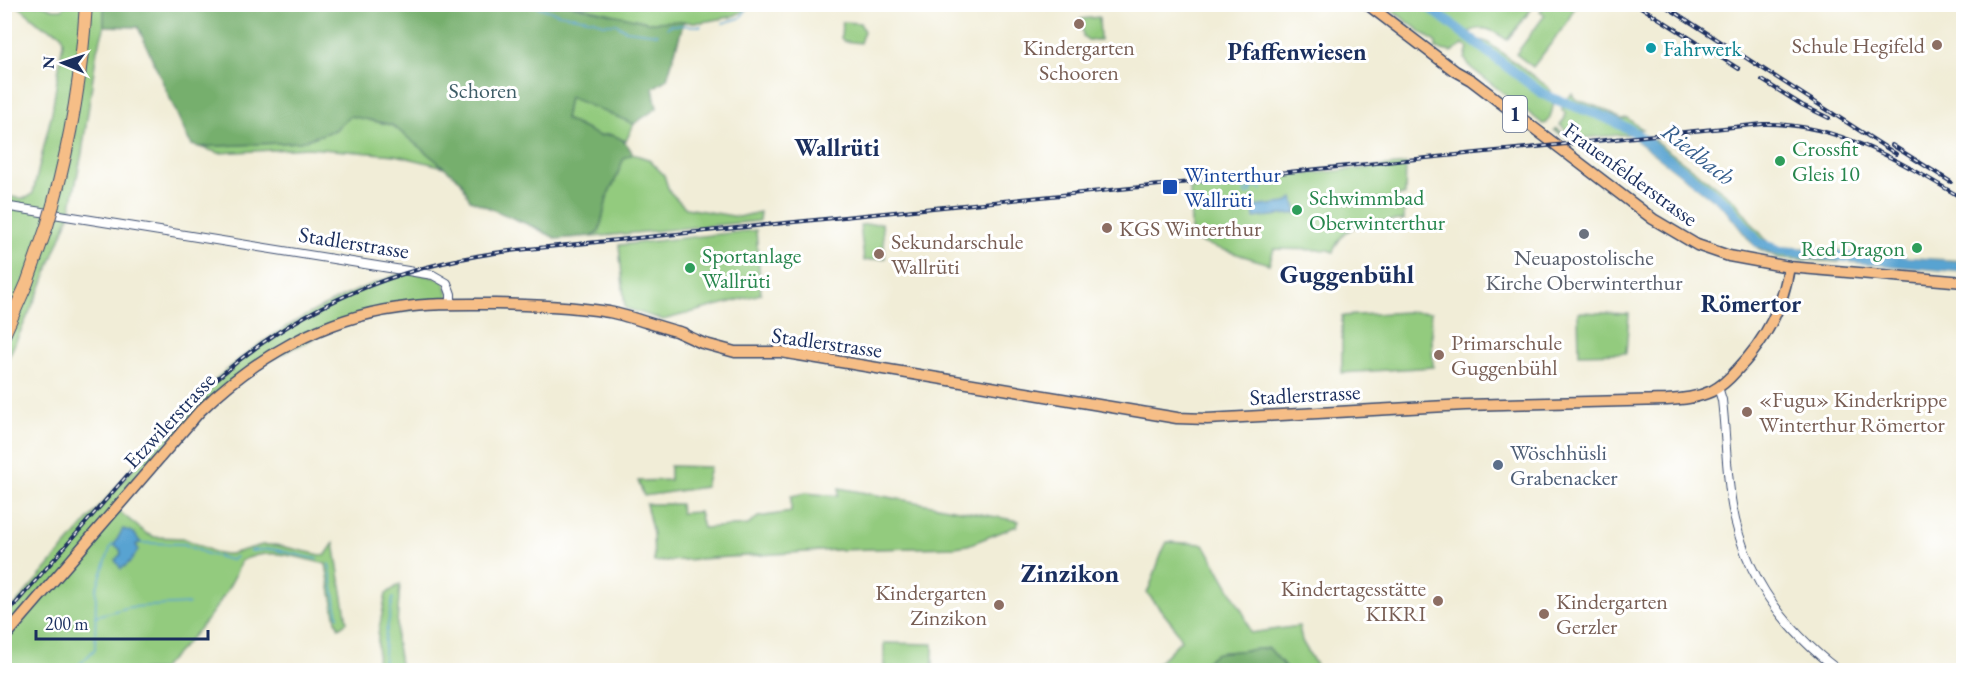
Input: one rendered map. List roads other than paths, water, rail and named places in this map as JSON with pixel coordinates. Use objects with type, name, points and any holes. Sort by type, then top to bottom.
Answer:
[{"type":"highway","points":[[49,204],[74,58],[78,4]]},
{"type":"highway","points":[[4,335],[27,283],[74,115],[82,60],[86,4]]},
{"type":"highway","points":[[4,315],[43,224]]},
{"type":"main road","name":"Frauenfelderstrasse","points":[[1367,4],[1455,71],[1471,80]]},
{"type":"main road","name":"Frauenfelderstrasse","points":[[1378,4],[1436,49],[1471,80],[1665,228],[1697,244],[1729,256],[1789,267],[1964,282]]},
{"type":"main road","name":"Stadlerstrasse","points":[[450,304],[583,308],[612,313],[753,352],[781,352],[1115,409],[1184,418],[1465,405],[1666,400],[1698,396],[1718,387],[1751,356],[1771,326],[1781,302],[1789,267]]},
{"type":"main road","name":"Etzwilerstrasse","points":[[4,638],[200,411],[240,375],[289,344],[352,319],[398,308],[450,304]]},
{"type":"street","name":"Stadlerstrasse","points":[[4,206],[433,275],[450,288],[450,304]]},
{"type":"street","points":[[1718,387],[1722,400],[1732,505],[1739,536],[1748,560],[1767,596],[1787,624],[1816,653],[1838,670]]},
{"type":"water","points":[[1293,198],[1297,213],[1254,218],[1253,207],[1286,203]]},
{"type":"water","points":[[123,529],[134,533],[141,543],[136,544],[138,550],[129,563],[121,569],[115,560],[121,554],[120,549],[114,545]]},
{"type":"waterway","points":[[530,4],[559,14],[594,20],[603,24],[616,24],[626,30],[658,34]]},
{"type":"waterway","points":[[723,23],[740,18],[751,4]]},
{"type":"waterway","name":"Riedbach","points":[[1425,4],[1539,91],[1631,130],[1728,205],[1758,242],[1779,251],[1964,267]]},
{"type":"waterway","points":[[667,28],[670,25],[701,26]]},
{"type":"waterway","points":[[1252,193],[1246,195],[1244,192],[1245,191],[1248,191],[1250,190],[1250,189],[1251,188],[1251,187],[1252,185],[1254,182],[1258,184],[1258,186],[1256,187],[1253,187],[1253,186],[1252,186],[1251,186],[1250,186],[1248,190],[1249,191],[1251,191],[1253,189],[1253,187],[1253,186],[1253,185],[1256,184],[1257,184],[1258,185],[1259,186],[1262,190]]},
{"type":"waterway","points":[[141,543],[184,544],[207,554],[231,560],[236,557]]},
{"type":"waterway","points":[[74,670],[95,649],[96,590],[111,546],[114,546],[112,544]]},
{"type":"waterway","points":[[250,551],[272,549],[317,559]]},
{"type":"waterway","points":[[329,564],[338,617]]},
{"type":"waterway","points":[[383,670],[385,639],[393,598]]},
{"type":"waterway","points":[[95,616],[130,607],[189,604]]},
{"type":"railway","points":[[1636,4],[1739,69]]},
{"type":"railway","points":[[1662,4],[1896,154]]},
{"type":"railway","points":[[1762,80],[1802,105],[1829,118]]},
{"type":"railway","points":[[4,617],[177,418],[213,383],[250,352],[290,325],[332,302],[375,283],[469,257],[518,250],[1763,124],[1790,125],[1816,130],[1866,146],[1960,197]]},
{"type":"railway","points":[[1892,145],[1951,182]]},
{"type":"place","name":"Kindergarten Schooren","points":[[1079,24]]},
{"type":"place","name":"Schule Hegifeld","points":[[1937,45]]},
{"type":"place","name":"Fahrwerk","points":[[1651,48]]},
{"type":"place","name":"Crossfit Gleis 10","points":[[1780,161]]},
{"type":"place","name":"Winterthur Wallrüti","points":[[1170,187]]},
{"type":"place","name":"Schwimmbad Oberwinterthur","points":[[1297,210]]},
{"type":"place","name":"KGS Winterthur","points":[[1107,228]]},
{"type":"place","name":"Neuapostolische Kirche Oberwinterthur","points":[[1584,234]]},
{"type":"place","name":"Red Dragon","points":[[1917,248]]},
{"type":"place","name":"Sekundarschule Wallrüti","points":[[879,254]]},
{"type":"place","name":"Sportanlage Wallrüti","points":[[690,268]]},
{"type":"place","name":"Primarschule Guggenbühl","points":[[1439,355]]},
{"type":"place","name":"«Fugu» Kinderkrippe Winterthur Römertor","points":[[1747,412]]},
{"type":"place","name":"Wöschhüsli Grabenacker","points":[[1498,465]]},
{"type":"place","name":"Kindertagesstätte KIKRI","points":[[1438,601]]},
{"type":"place","name":"Kindergarten Zinzikon","points":[[999,605]]},
{"type":"place","name":"Kindergarten Gerzler","points":[[1544,614]]},
{"type":"district","name":"Pfaffenwiesen","points":[[1297,52]]},
{"type":"district","name":"Wallrüti","points":[[837,148]]},
{"type":"district","name":"Guggenbühl","points":[[1347,274]]},
{"type":"district","name":"Römertor","points":[[1751,304]]},
{"type":"district","name":"Zinzikon","points":[[1070,573]]},
{"type":"park label","name":"Schoren","points":[[483,90]]}]
